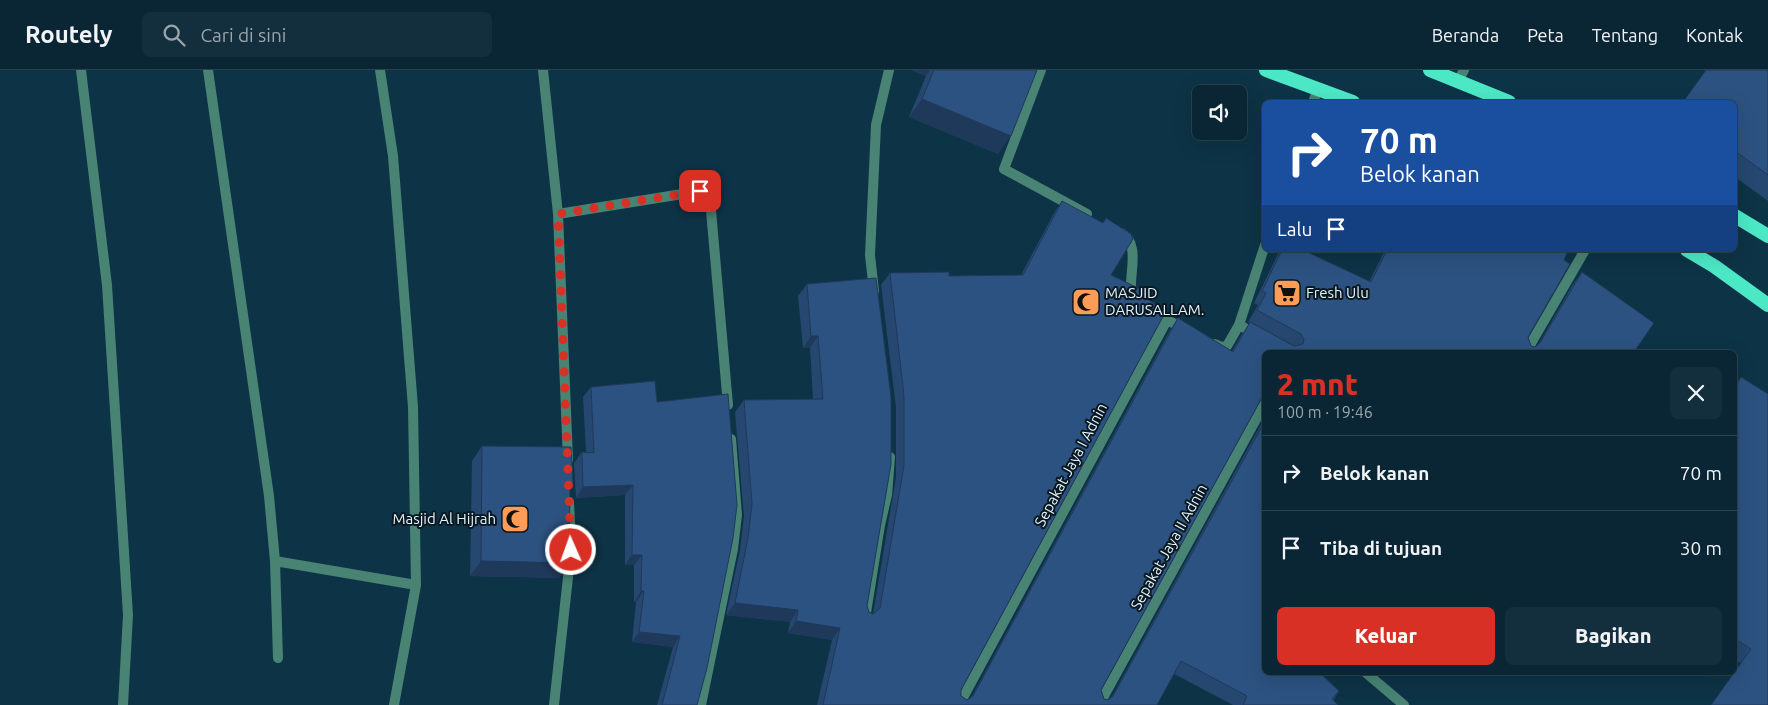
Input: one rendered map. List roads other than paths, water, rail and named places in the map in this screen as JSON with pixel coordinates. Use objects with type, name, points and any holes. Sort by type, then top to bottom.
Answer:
[{"type":"highway","points":[[1266,70],[1316,96],[1341,100]]},
{"type":"highway","points":[[1430,70],[1461,75],[1505,100]]},
{"type":"highway","points":[[1737,217],[1768,236]]},
{"type":"highway","points":[[1690,252],[1714,266],[1768,306]]},
{"type":"street","points":[[81,70],[107,285],[128,615],[123,705]]},
{"type":"street","points":[[208,70],[269,496],[275,561],[278,658]]},
{"type":"street","points":[[380,70],[393,156],[413,407],[416,584],[394,705]]},
{"type":"street","points":[[543,70],[558,214],[568,470]]},
{"type":"street","points":[[875,303],[870,256],[876,125],[888,70]]},
{"type":"street","points":[[1041,70],[1004,169],[1125,235],[1131,242],[1132,250],[1131,288],[1146,304]]},
{"type":"street","points":[[558,214],[700,191],[706,194],[710,199],[729,414]]},
{"type":"street","points":[[1263,252],[1239,325],[1271,342]]},
{"type":"street","points":[[1527,350],[1584,252]]},
{"type":"street","name":"Sepakat Jaya I Adnin","points":[[958,705],[1164,317],[1225,347],[1229,344],[1239,325]]},
{"type":"street","name":"Sepakat Jaya II Adnin","points":[[1100,705],[1262,408]]},
{"type":"street","points":[[701,705],[733,549],[738,515],[731,432]]},
{"type":"street","points":[[865,619],[880,525],[887,496],[890,444]]},
{"type":"street","points":[[554,705],[571,550],[569,490]]},
{"type":"street","points":[[275,561],[416,584]]},
{"type":"street","points":[[1369,675],[1404,705]]},
{"type":"place","name":"Fresh Ulu","points":[[1287,293]]},
{"type":"place","name":"MASJID DARUSALLAM.","points":[[1086,302]]},
{"type":"place","name":"Masjid Al Hijrah","points":[[515,519]]}]
